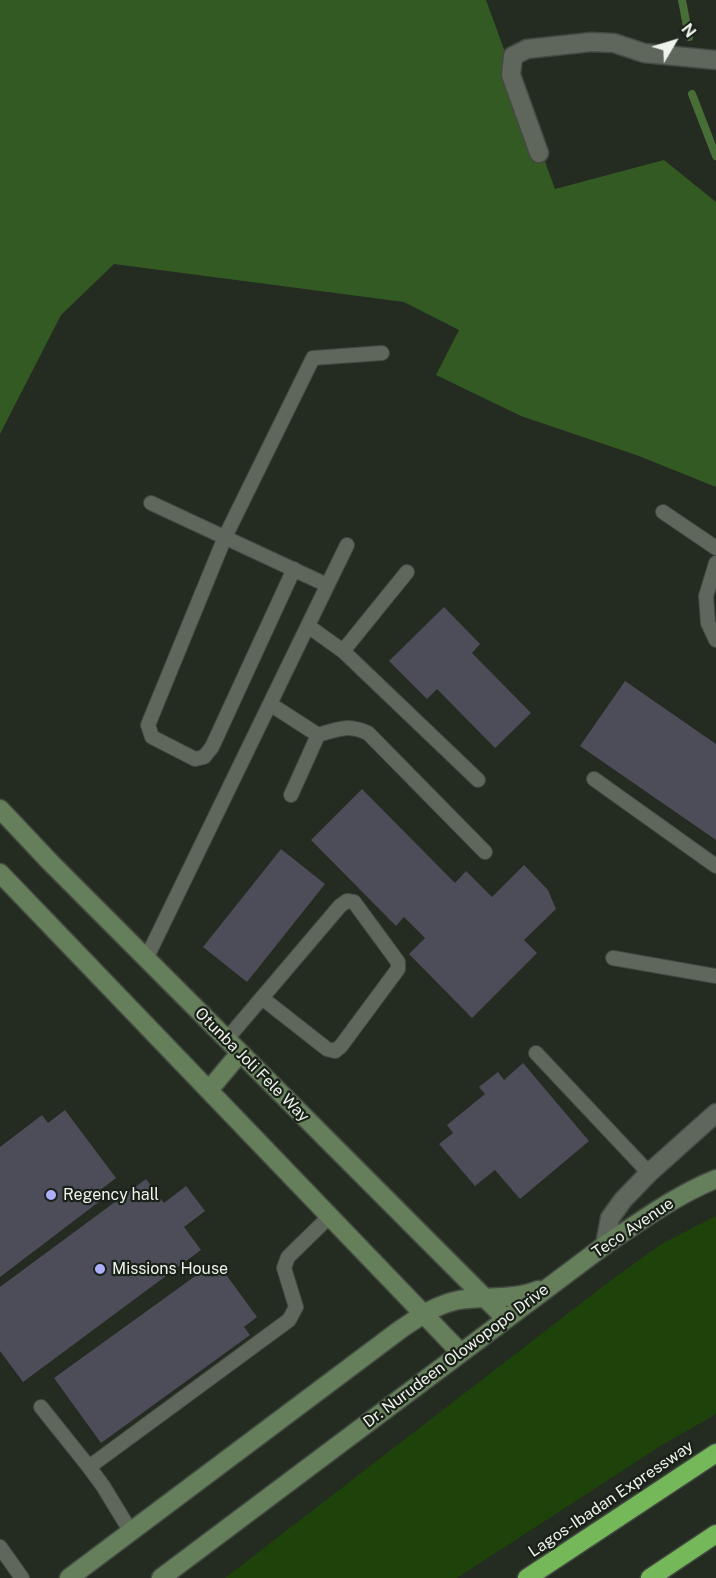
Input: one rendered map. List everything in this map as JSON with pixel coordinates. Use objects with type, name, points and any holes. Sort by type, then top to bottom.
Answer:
[{"type":"highway","name":"Lagos-Ibadan Expressway","points":[[527,1578],[716,1454]]},
{"type":"highway","points":[[650,1578],[716,1534]]},
{"type":"street","points":[[539,153],[511,75],[513,56],[527,49],[591,42],[614,43],[644,53],[716,60]]},
{"type":"street","name":"Otunba Joli Fele Way","points":[[0,809],[226,1040],[506,1319]]},
{"type":"street","points":[[0,873],[331,1215],[461,1353]]},
{"type":"street","points":[[209,1089],[240,1053]]},
{"type":"street","points":[[605,1245],[610,1218],[623,1200],[649,1173],[716,1113]]},
{"type":"street","name":"Teco Avenue","points":[[554,1283],[605,1245],[658,1210],[699,1186],[716,1179]]},
{"type":"street","name":"Dr. Nurudeen Olowopopo Drive","points":[[69,1578],[401,1329],[436,1307],[459,1300],[511,1297],[554,1283]]},
{"type":"street","name":"Dr. Nurudeen Olowopopo Drive","points":[[161,1578],[554,1283]]},
{"type":"lane","points":[[294,569],[212,747],[204,757],[195,759],[152,737],[148,725],[225,537],[313,358],[382,353]]},
{"type":"lane","points":[[151,503],[327,585]]},
{"type":"lane","points":[[663,512],[716,548]]},
{"type":"lane","points":[[146,959],[347,545]]},
{"type":"lane","points":[[716,563],[706,596],[708,623],[716,640]]},
{"type":"lane","points":[[343,651],[407,572]]},
{"type":"lane","points":[[308,626],[343,651],[478,780]]},
{"type":"lane","points":[[270,704],[318,735],[344,728],[355,728],[368,733],[484,852]]},
{"type":"lane","points":[[291,795],[318,735]]},
{"type":"lane","points":[[594,780],[716,866]]},
{"type":"lane","points":[[226,1040],[262,998],[347,901],[354,903],[398,962],[398,969],[335,1051],[327,1049],[262,998]]},
{"type":"lane","points":[[613,958],[716,976]]},
{"type":"lane","points":[[536,1053],[649,1173]]},
{"type":"lane","points":[[89,1467],[289,1320],[296,1307],[284,1268],[288,1257],[331,1215]]},
{"type":"lane","points":[[41,1407],[103,1486],[131,1532]]},
{"type":"lane","points":[[0,1547],[22,1578]]},
{"type":"green space","points":[[0,0],[486,0],[555,189],[664,160],[716,202],[716,487],[639,456],[521,416],[436,375],[459,330],[404,302],[114,264],[61,315],[0,434]]},
{"type":"green space","points":[[716,1216],[716,1414],[662,1445],[457,1578],[225,1578],[610,1281],[663,1243]]},
{"type":"building","points":[[444,607],[480,644],[472,653],[531,713],[495,748],[437,689],[427,699],[389,661]]},
{"type":"building","points":[[625,681],[716,744],[716,840],[580,746]]},
{"type":"building","points":[[362,789],[455,883],[466,871],[492,897],[524,865],[548,890],[556,909],[524,940],[537,953],[472,1018],[409,954],[425,938],[404,917],[396,926],[311,840]]},
{"type":"building","points":[[281,849],[325,884],[247,982],[203,947]]},
{"type":"building","points":[[523,1063],[589,1141],[520,1199],[495,1170],[475,1186],[439,1144],[453,1133],[447,1125],[485,1094],[479,1087],[498,1072],[504,1080]]},
{"type":"building","name":"Regency hall","points":[[65,1110],[116,1178],[99,1191],[104,1198],[0,1277],[0,1147],[42,1115],[48,1123]]},
{"type":"building","name":"Missions House","points":[[146,1179],[164,1203],[186,1186],[205,1211],[184,1227],[201,1250],[23,1382],[0,1351],[0,1287]]},
{"type":"building","points":[[205,1269],[212,1277],[222,1269],[257,1317],[244,1327],[250,1335],[101,1443],[54,1378]]},
{"type":"waterway","points":[[682,0],[689,37]]},
{"type":"waterway","points":[[692,94],[716,156]]},
{"type":"place","name":"Regency hall","points":[[51,1195]]},
{"type":"place","name":"Missions House","points":[[100,1269]]}]
